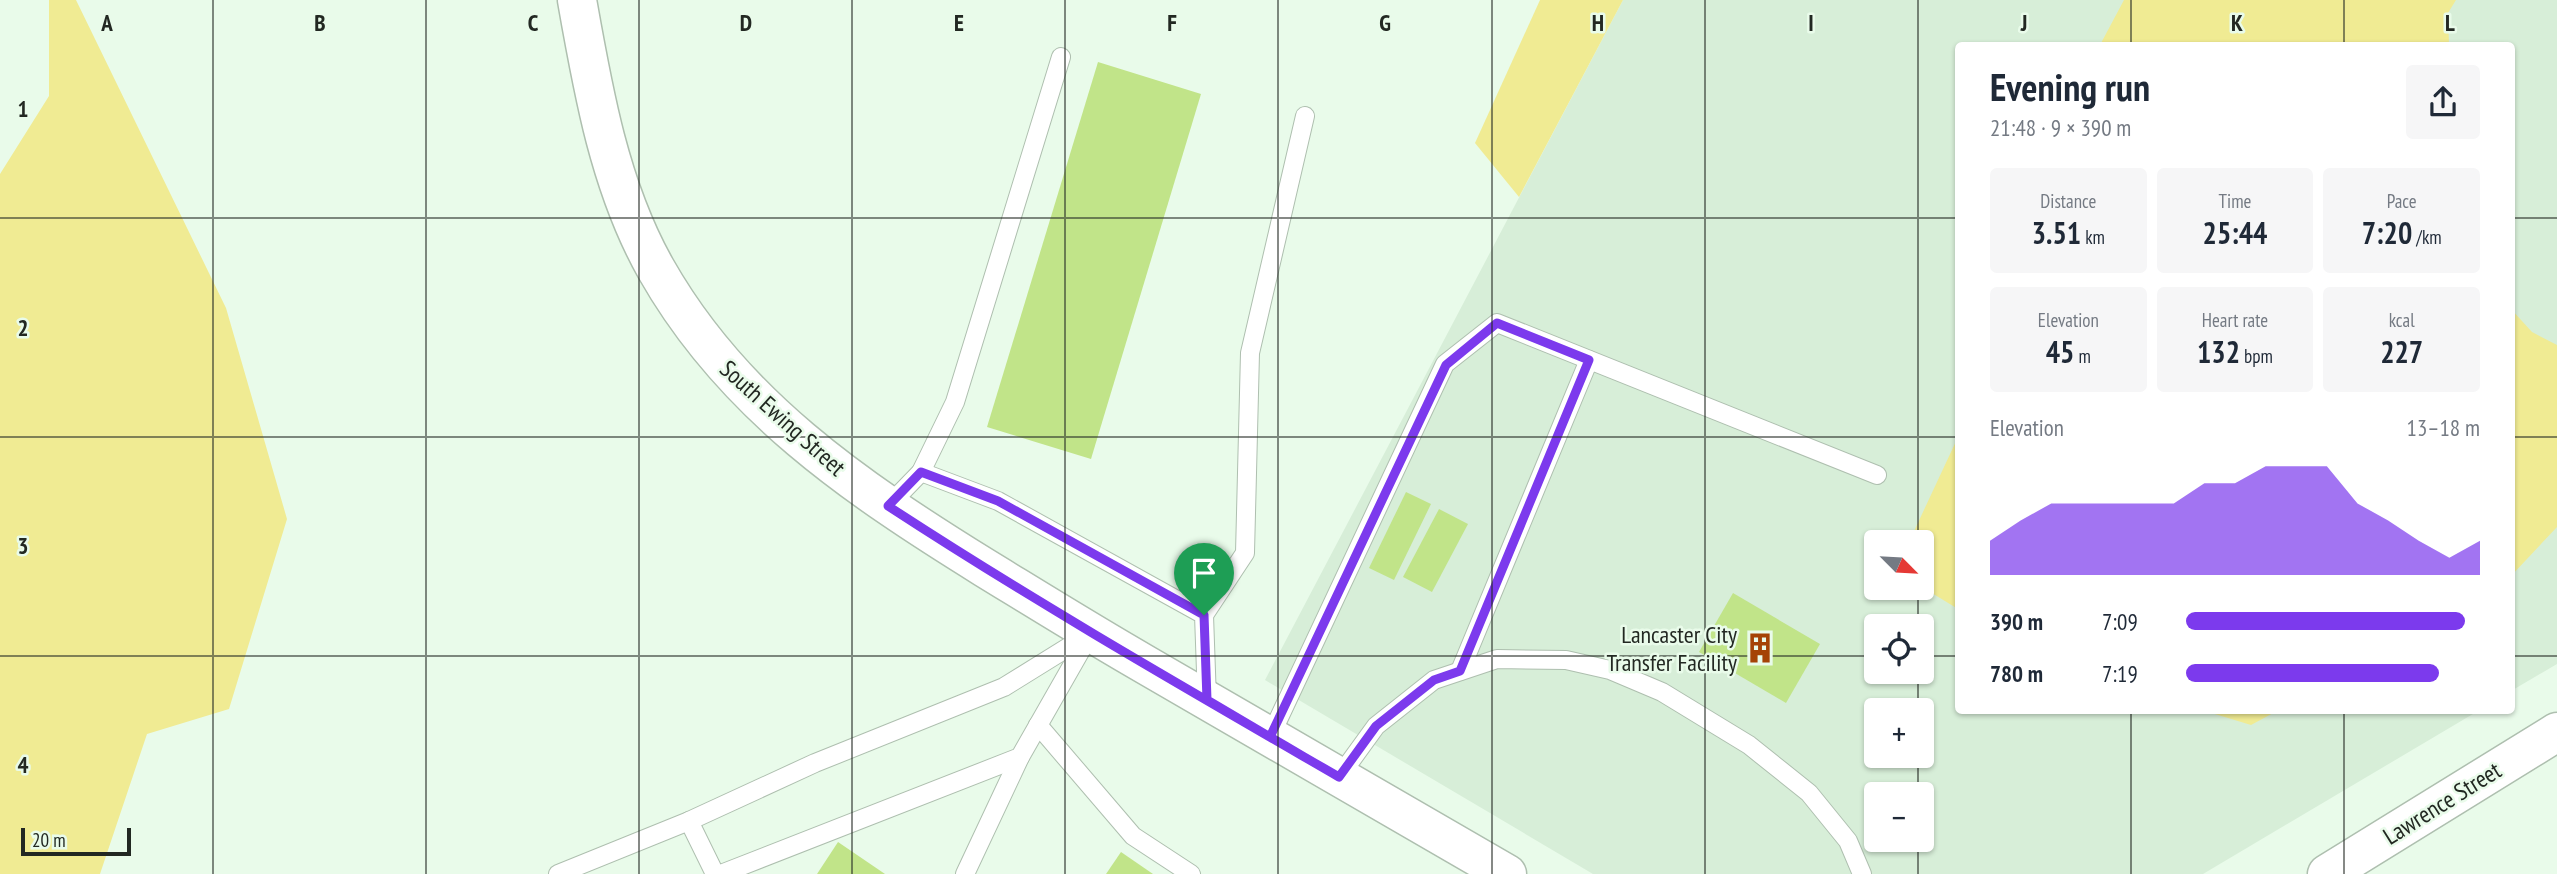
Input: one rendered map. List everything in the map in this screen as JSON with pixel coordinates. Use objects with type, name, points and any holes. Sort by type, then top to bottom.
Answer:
[{"type":"street","name":"South Ewing Street","points":[[577,0],[601,121],[620,187],[656,269],[715,357],[751,396],[802,443],[888,506],[1091,633],[1507,874]]},
{"type":"street","name":"Lawrence Street","points":[[2328,874],[2557,732]]},
{"type":"lane","points":[[888,506],[921,472],[955,402],[1061,57]]},
{"type":"lane","points":[[1207,700],[1204,615],[1245,553],[1250,354],[1306,116]]},
{"type":"lane","points":[[1270,737],[1446,365],[1497,323],[1877,475]]},
{"type":"lane","points":[[1460,671],[1589,360]]},
{"type":"lane","points":[[921,472],[998,501],[1204,615]]},
{"type":"lane","points":[[965,874],[1020,757],[1091,633]]},
{"type":"lane","points":[[558,874],[689,821],[815,763],[1004,687],[1091,633]]},
{"type":"lane","points":[[1339,777],[1376,726],[1434,680],[1497,659],[1566,660],[1610,670],[1662,692],[1749,745],[1809,793],[1848,841],[1861,874]]},
{"type":"lane","points":[[1038,725],[1133,836],[1191,874]]},
{"type":"lane","points":[[721,874],[1020,757]]},
{"type":"lane","points":[[689,821],[715,874]]},
{"type":"shaded area","points":[[49,0],[76,0],[226,308],[287,519],[229,709],[147,734],[100,874],[0,874],[0,174],[49,96]]},
{"type":"shaded area","points":[[1540,0],[1623,0],[1519,197],[1475,143]]},
{"type":"shaded area","points":[[1623,0],[2557,0],[2557,664],[2515,689],[2515,42],[1955,42],[1955,714],[2473,714],[2203,874],[1593,874],[1265,680]]},
{"type":"shaded area","points":[[2124,0],[2456,0],[2448,13],[2449,42],[2102,42]]},
{"type":"shaded area","points":[[2515,313],[2532,332],[2557,345],[2557,527],[2515,572]]},
{"type":"shaded area","points":[[1955,443],[1955,607],[1934,594],[1934,530],[1915,530]]},
{"type":"shaded area","points":[[2215,714],[2271,714],[2251,725]]},
{"type":"building","points":[[1098,62],[1201,94],[1091,459],[987,427]]},
{"type":"building","points":[[1406,492],[1431,504],[1394,580],[1369,568]]},
{"type":"building","points":[[1439,509],[1468,524],[1432,592],[1403,577]]},
{"type":"building","name":"Lancaster City Transfer Facility","points":[[1733,593],[1820,644],[1786,703],[1699,652]]},
{"type":"building","points":[[838,842],[885,874],[817,874]]},
{"type":"building","points":[[1121,852],[1153,874],[1106,874]]},
{"type":"place","name":"Lancaster City Transfer Facility","points":[[1760,648]]},
{"type":"route","points":[[1204,615],[998,501],[921,472],[888,506],[1091,633],[1207,700],[1339,777],[1376,726],[1434,680],[1460,671],[1589,360],[1497,323],[1446,365],[1270,737],[1207,700],[1204,615]]}]
